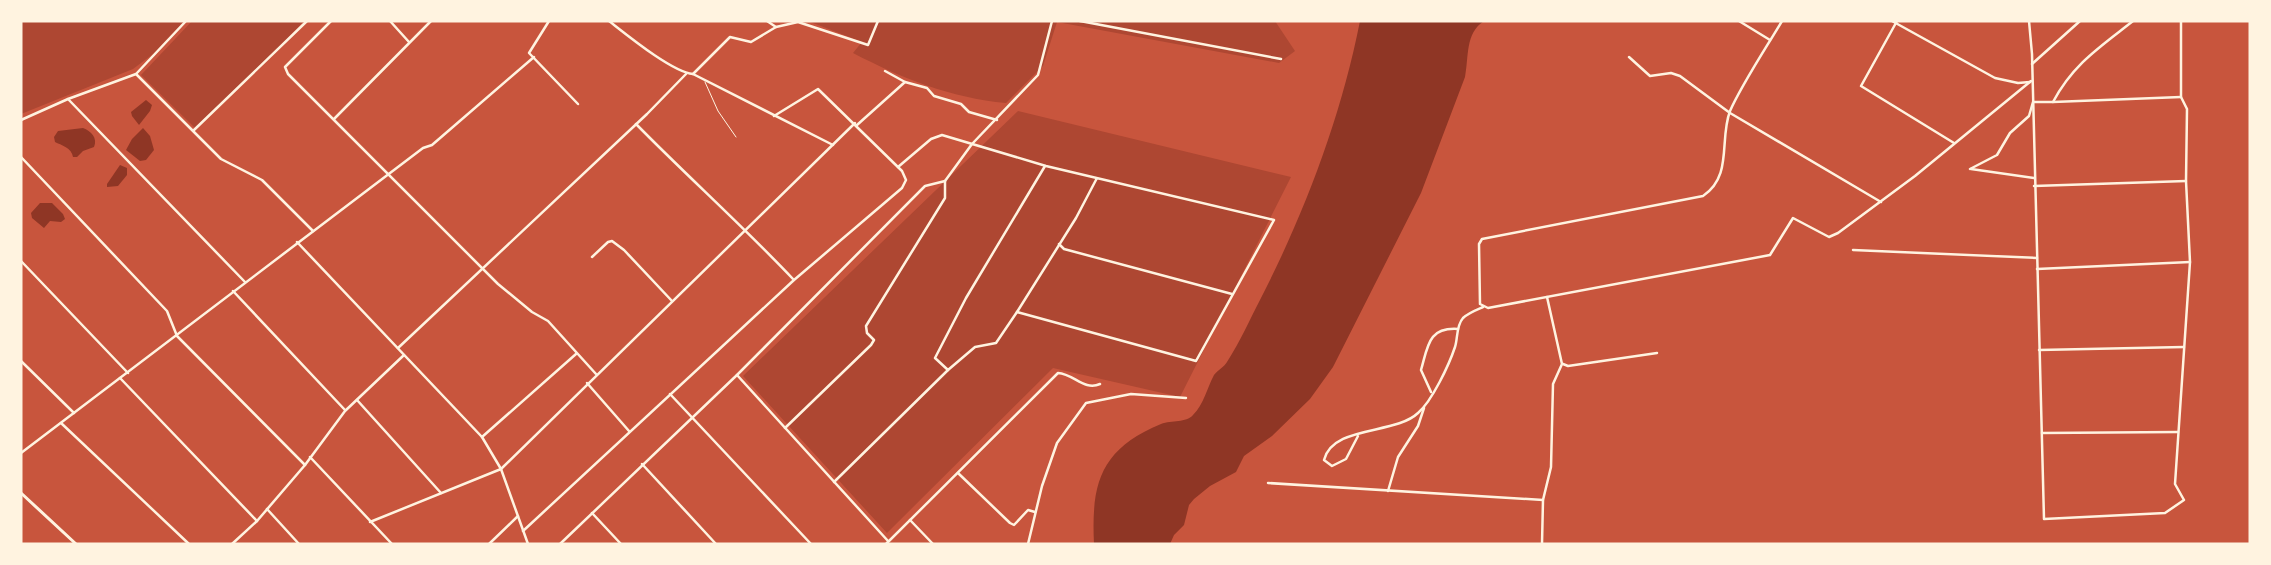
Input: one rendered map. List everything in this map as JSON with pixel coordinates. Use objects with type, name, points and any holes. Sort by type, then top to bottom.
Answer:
[{"type":"street","points":[[21,120],[68,99],[136,74],[186,21]]},
{"type":"street","points":[[194,130],[307,21]]},
{"type":"street","points":[[331,21],[285,67],[288,74],[482,269],[532,312],[548,321],[596,374]]},
{"type":"street","points":[[390,21],[409,42]]},
{"type":"street","points":[[334,119],[431,21]]},
{"type":"street","points":[[549,21],[529,53],[578,104]]},
{"type":"street","points":[[609,21],[662,60],[686,74],[693,74],[833,146]]},
{"type":"street","points":[[767,21],[776,27]]},
{"type":"street","points":[[693,74],[730,37],[751,42],[776,27],[798,22],[868,45],[878,21]]},
{"type":"street","points":[[785,428],[871,345],[874,340],[866,330],[945,198],[945,181],[972,144],[1038,75],[1052,21]]},
{"type":"street","points":[[1080,21],[1281,59]]},
{"type":"street","points":[[1739,21],[1770,40]]},
{"type":"street","points":[[1483,307],[1480,304],[1480,240],[1703,196],[1714,188],[1720,176],[1730,112],[1782,21]]},
{"type":"street","points":[[1892,21],[1995,78],[2018,83],[2031,81]]},
{"type":"street","points":[[2029,21],[2032,64],[2044,519],[2165,513],[2184,500],[2175,484],[2190,262],[2186,181],[2187,109],[2182,97],[2181,21]]},
{"type":"street","points":[[2032,64],[2080,21]]},
{"type":"street","points":[[2053,102],[2064,81],[2088,57],[2133,21]]},
{"type":"street","points":[[1896,22],[1861,86],[1954,143]]},
{"type":"street","points":[[1628,56],[1650,76],[1671,74],[1680,76],[1730,112],[1880,202]]},
{"type":"street","points":[[21,453],[177,336],[297,242],[423,148],[432,146],[534,57]]},
{"type":"street","points":[[885,71],[905,82],[927,88],[934,96],[961,104],[969,112],[997,120]]},
{"type":"street","points":[[136,74],[221,159],[262,180],[313,231]]},
{"type":"street","points":[[398,348],[636,124],[686,74]]},
{"type":"street","points":[[1388,491],[1398,457],[1418,426],[1425,406],[1453,353],[1458,329],[1464,318],[1483,307],[1488,308],[1770,255],[1793,218],[1829,237],[1838,233],[1880,202],[2031,81]]},
{"type":"street","points":[[370,522],[501,470],[596,374],[833,146],[905,82]]},
{"type":"street","points":[[523,531],[629,430],[794,280],[902,188],[906,180],[902,171],[818,89],[774,116]]},
{"type":"street","points":[[2033,102],[2182,97]]},
{"type":"street","points":[[68,99],[245,282]]},
{"type":"street","points":[[2033,102],[2029,116],[2010,133],[1997,155],[1970,169],[2034,178]]},
{"type":"street","points":[[636,124],[674,163],[746,230],[794,280]]},
{"type":"street","points":[[898,167],[936,136],[942,136],[1046,166],[1274,220],[1196,361],[1017,312]]},
{"type":"street","points":[[21,157],[167,311],[177,336],[304,465]]},
{"type":"street","points":[[948,370],[935,358],[966,298],[1046,166]]},
{"type":"street","points":[[834,482],[948,370],[975,347],[996,343],[1076,218],[1097,178]]},
{"type":"street","points":[[560,544],[642,464],[694,418],[926,186],[936,181],[945,181]]},
{"type":"street","points":[[2034,186],[2186,181]]},
{"type":"street","points":[[297,242],[482,437],[501,470],[528,544]]},
{"type":"street","points":[[592,257],[608,242],[612,242],[624,250],[672,301]]},
{"type":"street","points":[[1059,244],[1064,249],[1233,294]]},
{"type":"street","points":[[1854,250],[2036,258]]},
{"type":"street","points":[[21,261],[128,373]]},
{"type":"street","points":[[2037,269],[2190,262]]},
{"type":"street","points":[[233,291],[345,411]]},
{"type":"street","points":[[1542,544],[1543,500],[1551,467],[1553,384],[1562,364],[1547,297]]},
{"type":"street","points":[[1432,393],[1421,370],[1432,337],[1438,331],[1458,329]]},
{"type":"street","points":[[2039,350],[2184,347]]},
{"type":"street","points":[[1562,364],[1568,366],[1657,353]]},
{"type":"street","points":[[482,437],[576,354]]},
{"type":"street","points":[[232,544],[257,521],[304,465],[345,411],[405,355]]},
{"type":"street","points":[[21,361],[74,413]]},
{"type":"street","points":[[737,375],[887,543],[1058,373],[1068,374],[1084,385],[1093,387],[1100,384]]},
{"type":"street","points":[[120,378],[257,521]]},
{"type":"street","points":[[587,383],[629,430]]},
{"type":"street","points":[[669,394],[694,418],[811,544]]},
{"type":"street","points":[[1028,544],[1035,512],[1057,444],[1086,403],[1130,394],[1186,398]]},
{"type":"street","points":[[357,400],[441,493]]},
{"type":"street","points":[[1358,436],[1346,459],[1332,466],[1327,464],[1324,460],[1328,449],[1338,441],[1358,436],[1373,429],[1405,422],[1425,406]]},
{"type":"street","points":[[61,423],[189,544]]},
{"type":"street","points":[[2042,433],[2178,432]]},
{"type":"street","points":[[310,457],[392,544]]},
{"type":"street","points":[[642,464],[716,544]]},
{"type":"street","points":[[958,472],[1010,523],[1014,525],[1019,522],[1028,510],[1035,512]]},
{"type":"street","points":[[1268,482],[1543,500]]},
{"type":"street","points":[[21,493],[76,544]]},
{"type":"street","points":[[267,509],[299,544]]},
{"type":"street","points":[[592,512],[621,544]]},
{"type":"street","points":[[488,544],[518,516]]},
{"type":"street","points":[[910,520],[933,544]]},
{"type":"lane","points":[[704,80],[718,111],[736,137]]},
{"type":"shaded area","points":[[21,21],[184,21],[153,54],[133,69],[21,114]]},
{"type":"shaded area","points":[[192,21],[304,21],[247,80],[195,128],[141,75]]},
{"type":"shaded area","points":[[808,21],[1275,21],[1295,51],[1279,63],[1057,22],[1043,66],[1006,103],[946,92],[889,71],[853,53],[862,42]]},
{"type":"shaded area","points":[[1360,21],[1484,21],[1478,26],[1471,39],[1465,77],[1421,193],[1333,367],[1310,399],[1272,436],[1244,456],[1236,472],[1210,486],[1194,499],[1189,505],[1184,525],[1174,535],[1170,544],[1094,544],[1095,503],[1098,485],[1104,470],[1113,457],[1125,445],[1141,434],[1161,424],[1190,418],[1203,401],[1214,375],[1227,362],[1245,330],[1307,198],[1343,93]]},
{"type":"shaded area","points":[[146,100],[152,105],[150,111],[139,125],[131,112]]},
{"type":"shaded area","points":[[1018,111],[1291,177],[1180,397],[1053,368],[887,533],[743,376]]},
{"type":"shaded area","points":[[83,128],[93,135],[95,144],[94,147],[83,151],[77,157],[73,157],[68,149],[55,142],[54,137],[58,131]]},
{"type":"shaded area","points":[[143,128],[150,136],[154,150],[146,160],[140,161],[126,150],[132,139]]},
{"type":"shaded area","points":[[120,165],[127,168],[127,175],[118,186],[107,187],[107,184]]},
{"type":"shaded area","points":[[40,203],[52,203],[63,214],[65,219],[61,222],[50,221],[44,228],[32,218],[31,213]]}]
